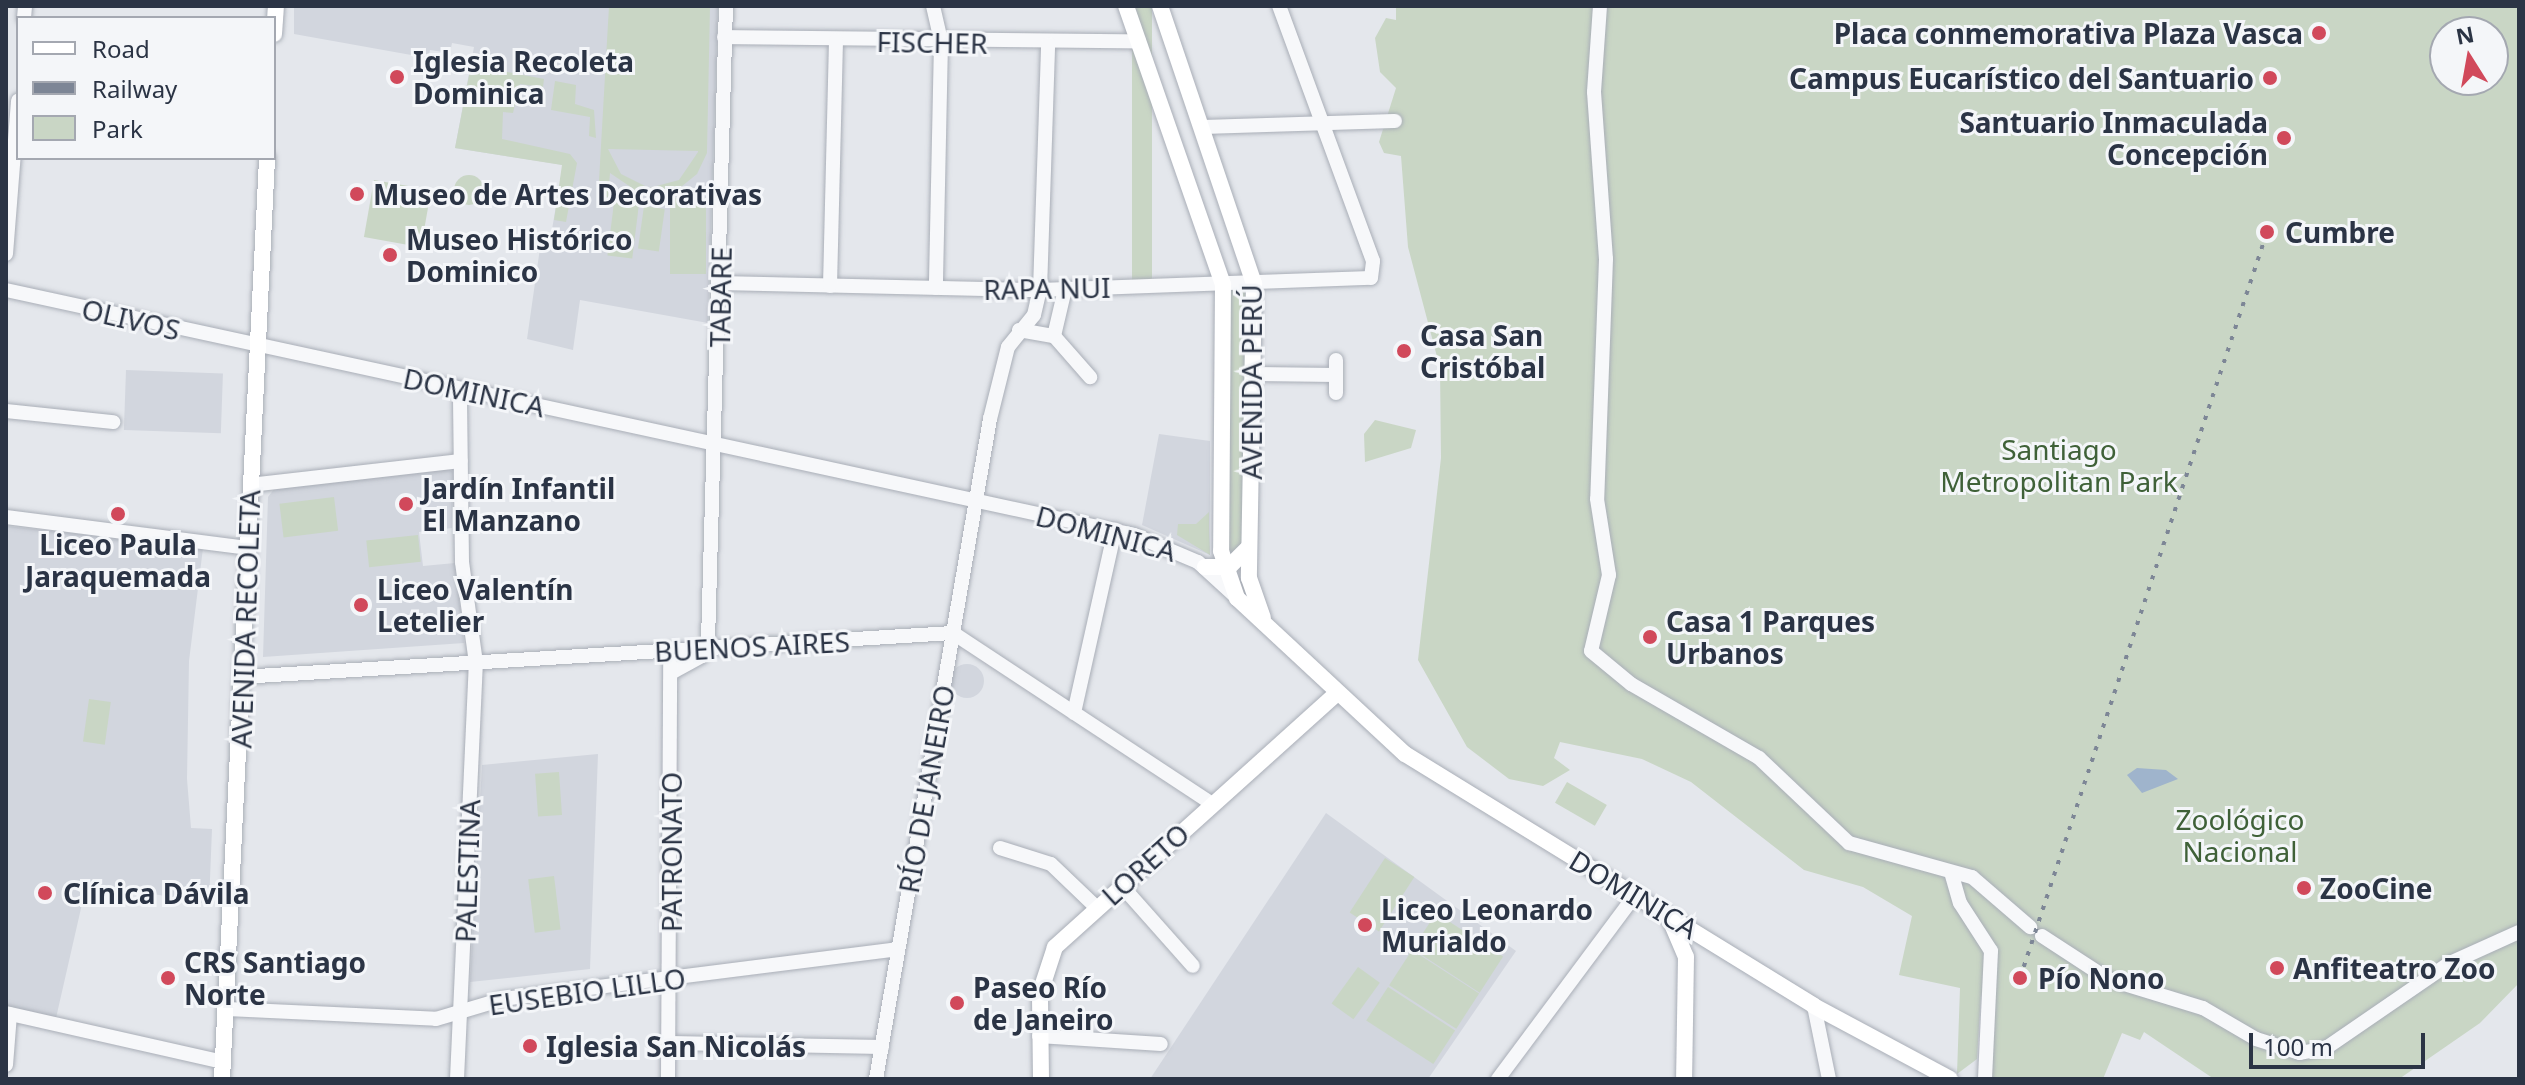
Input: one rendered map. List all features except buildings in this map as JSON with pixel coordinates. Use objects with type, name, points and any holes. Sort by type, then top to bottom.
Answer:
[{"type":"main road","name":"AVENIDA PERÚ","points":[[1126,6],[1223,284],[1224,569],[1237,598]]},
{"type":"main road","name":"AVENIDA PERÚ","points":[[1160,6],[1254,283],[1250,587],[1268,625]]},
{"type":"main road","name":"AVENIDA RECOLETA","points":[[222,1070],[267,160]]},
{"type":"main road","points":[[1205,567],[1224,569],[1251,543]]},
{"type":"main road","name":"DOMINICA","points":[[1237,598],[1336,694],[1413,759],[1814,1006],[1950,1079]]},
{"type":"main road","name":"LORETO","points":[[1041,1079],[1039,1036],[1051,955],[1096,907],[1336,694]]},
{"type":"main road","points":[[1664,911],[1686,957],[1684,1079]]},
{"type":"main road","points":[[1686,957],[1695,942],[1713,941]]},
{"type":"street","name":"TABARE","points":[[706,649],[720,283],[726,6]]},
{"type":"street","points":[[933,6],[941,42],[936,288]]},
{"type":"street","points":[[1279,6],[1319,122]]},
{"type":"street","points":[[1600,6],[1594,92],[1606,274],[1597,499],[1609,575],[1591,651],[1631,684],[1759,758],[1849,843],[1972,877],[2036,931],[2108,979],[2203,1008],[2256,1039],[2300,1053],[2326,1048],[2448,964],[2519,932]]},
{"type":"street","name":"FISCHER","points":[[724,37],[1048,44],[1139,41]]},
{"type":"street","points":[[830,286],[836,40]]},
{"type":"street","points":[[1040,290],[1048,44]]},
{"type":"street","points":[[1202,127],[1395,121]]},
{"type":"street","name":"RAPA NUI","points":[[720,283],[1040,290],[1373,276],[1319,122]]},
{"type":"street","points":[[6,254],[16,126]]},
{"type":"street","points":[[1054,336],[1065,289]]},
{"type":"street","name":"OLIVOS","points":[[6,290],[257,347]]},
{"type":"street","name":"RÍO DE JANEIRO","points":[[876,1079],[953,633],[1006,353],[1019,330],[1034,315],[1040,290]]},
{"type":"street","points":[[1019,330],[1054,336],[1090,377]]},
{"type":"street","name":"DOMINICA","points":[[257,347],[1115,530],[1205,567],[1237,598]]},
{"type":"street","points":[[1255,374],[1336,367],[1336,393]]},
{"type":"street","name":"PALESTINA","points":[[457,1079],[476,663],[462,562],[460,389]]},
{"type":"street","points":[[6,411],[113,422]]},
{"type":"street","points":[[250,485],[461,461]]},
{"type":"street","points":[[6,517],[247,548]]},
{"type":"street","points":[[1074,713],[1115,530]]},
{"type":"street","points":[[953,633],[1212,804]]},
{"type":"street","name":"BUENOS AIRES","points":[[241,677],[953,633]]},
{"type":"street","points":[[671,673],[706,649]]},
{"type":"street","name":"PATRONATO","points":[[668,1079],[672,979],[670,651]]},
{"type":"street","points":[[1000,848],[1051,864],[1096,907]]},
{"type":"street","points":[[1951,872],[1960,903],[1991,951],[1989,1060],[1985,1079]]},
{"type":"street","points":[[1121,885],[1193,966]]},
{"type":"street","points":[[1498,1079],[1636,894]]},
{"type":"street","name":"EUSEBIO LILLO","points":[[227,1009],[407,1020],[460,1013],[503,999],[898,949]]},
{"type":"street","points":[[1814,1006],[1829,1079]]},
{"type":"street","points":[[6,1065],[8,1014],[222,1070]]},
{"type":"street","points":[[1039,1036],[1161,1044]]},
{"type":"street","points":[[670,1043],[882,1047]]},
{"type":"street","points":[[1974,1079],[1989,1060]]},
{"type":"shaded area","points":[[294,6],[718,6],[708,323],[580,300],[573,350],[527,339],[541,241],[550,241],[563,165],[455,148],[474,47],[452,43],[450,53],[430,50],[428,58],[294,34]]},
{"type":"shaded area","points":[[126,370],[223,373],[221,433],[124,430]]},
{"type":"shaded area","points":[[1159,434],[1210,441],[1210,555],[1142,525]]},
{"type":"shaded area","name":"Liceo Valentín Letelier","points":[[447,468],[453,472],[452,528],[419,532],[423,566],[455,563],[464,643],[263,657],[268,497],[274,489]]},
{"type":"shaded area","points":[[6,526],[203,548],[189,661],[187,779],[191,828],[212,829],[209,904],[87,882],[56,1018],[6,1006]]},
{"type":"shaded area","points":[[967,664],[979,669],[984,681],[979,693],[967,698],[955,693],[950,681],[955,669]]},
{"type":"shaded area","points":[[598,754],[590,969],[470,982],[482,765]]},
{"type":"shaded area","name":"Liceo Leonardo Murialdo","points":[[1326,813],[1516,951],[1428,1079],[1150,1079]]},
{"type":"green space","points":[[609,6],[710,6],[707,153],[697,174],[676,191],[641,194],[610,173],[608,197],[598,198]],"holes":[[[608,149],[698,151],[679,180],[649,188],[621,174]]]},
{"type":"green space","points":[[1132,6],[1152,6],[1152,290],[1132,290]]},
{"type":"green space","name":"Santiago Metropolitan Park","points":[[1396,6],[2519,6],[2519,983],[2480,1023],[2399,1079],[2214,1079],[2144,1032],[2140,1040],[2122,1033],[2103,1079],[1992,1079],[1981,993],[1977,1059],[1957,1074],[1960,988],[1899,975],[1912,916],[1863,887],[1804,870],[1691,782],[1642,759],[1560,742],[1554,758],[1570,770],[1543,786],[1509,779],[1467,747],[1418,660],[1441,458],[1440,368],[1408,247],[1401,156],[1384,153],[1379,142],[1396,88],[1380,72],[1375,38],[1386,18],[1396,20]]},
{"type":"green space","points":[[471,65],[544,79],[543,87],[520,84],[513,113],[503,112],[502,139],[570,154],[577,163],[566,222],[554,220],[562,165],[455,148]]},
{"type":"green space","points":[[555,81],[576,85],[575,104],[594,110],[596,138],[589,136],[590,117],[551,110]]},
{"type":"green space","points":[[469,175],[480,179],[484,190],[480,201],[469,205],[458,201],[454,190],[458,179]]},
{"type":"green space","points":[[374,180],[431,190],[421,247],[364,237]]},
{"type":"green space","points":[[615,194],[640,197],[632,259],[607,256]]},
{"type":"green space","points":[[670,198],[706,198],[706,274],[670,274]]},
{"type":"green space","points":[[644,206],[665,209],[659,252],[638,249]]},
{"type":"green space","points":[[1227,288],[1247,288],[1243,549],[1225,562]]},
{"type":"green space","points":[[1375,420],[1416,430],[1411,448],[1365,462],[1364,434]]},
{"type":"green space","points":[[334,497],[338,531],[284,537],[279,504]]},
{"type":"green space","points":[[1209,512],[1210,555],[1177,535],[1178,524],[1196,524]]},
{"type":"green space","points":[[418,535],[421,562],[369,567],[366,540]]},
{"type":"green space","points":[[89,699],[111,702],[105,745],[83,742]]},
{"type":"green space","points":[[559,772],[562,815],[538,817],[535,774]]},
{"type":"green space","points":[[1567,782],[1607,805],[1595,826],[1555,803]]},
{"type":"green space","points":[[1385,858],[1414,877],[1379,932],[1350,913]]},
{"type":"green space","points":[[554,876],[561,930],[535,933],[528,879]]},
{"type":"green space","points":[[1436,913],[1503,957],[1480,993],[1413,949]]},
{"type":"green space","points":[[1412,950],[1479,994],[1456,1029],[1389,985]]},
{"type":"green space","points":[[1358,967],[1380,983],[1353,1019],[1332,1003]]},
{"type":"green space","points":[[1388,987],[1455,1031],[1433,1064],[1366,1021]]},
{"type":"water","points":[[2137,768],[2166,770],[2178,779],[2142,793],[2127,775]]},
{"type":"railway","points":[[2020,978],[2267,232]]},
{"type":"place","name":"Placa conmemorativa Plaza Vasca","points":[[2319,33]]},
{"type":"place","name":"Iglesia Recoleta Dominica","points":[[397,77]]},
{"type":"place","name":"Campus Eucarístico del Santuario","points":[[2270,78]]},
{"type":"place","name":"Santuario Inmaculada Concepción","points":[[2284,138]]},
{"type":"place","name":"Museo de Artes Decorativas","points":[[357,194]]},
{"type":"place","name":"Cumbre","points":[[2267,232]]},
{"type":"place","name":"Museo Histórico Dominico","points":[[390,255]]},
{"type":"place","name":"Casa San Cristóbal","points":[[1404,351]]},
{"type":"place","name":"Jardín Infantil El Manzano","points":[[406,504]]},
{"type":"place","name":"Liceo Paula Jaraquemada","points":[[118,514]]},
{"type":"place","name":"Liceo Valentín Letelier","points":[[361,605]]},
{"type":"place","name":"Casa 1 Parques Urbanos","points":[[1650,637]]},
{"type":"place","name":"ZooCine","points":[[2304,888]]},
{"type":"place","name":"Clínica Dávila","points":[[45,893]]},
{"type":"place","name":"Liceo Leonardo Murialdo","points":[[1365,925]]},
{"type":"place","name":"Anfiteatro Zoo","points":[[2277,968]]},
{"type":"place","name":"CRS Santiago Norte","points":[[168,978]]},
{"type":"place","name":"Pío Nono","points":[[2020,978]]},
{"type":"place","name":"Paseo Río de Janeiro","points":[[957,1003]]},
{"type":"place","name":"Iglesia San Nicolás","points":[[530,1046]]},
{"type":"park label","name":"Zoológico Nacional","points":[[2240,835]]}]
